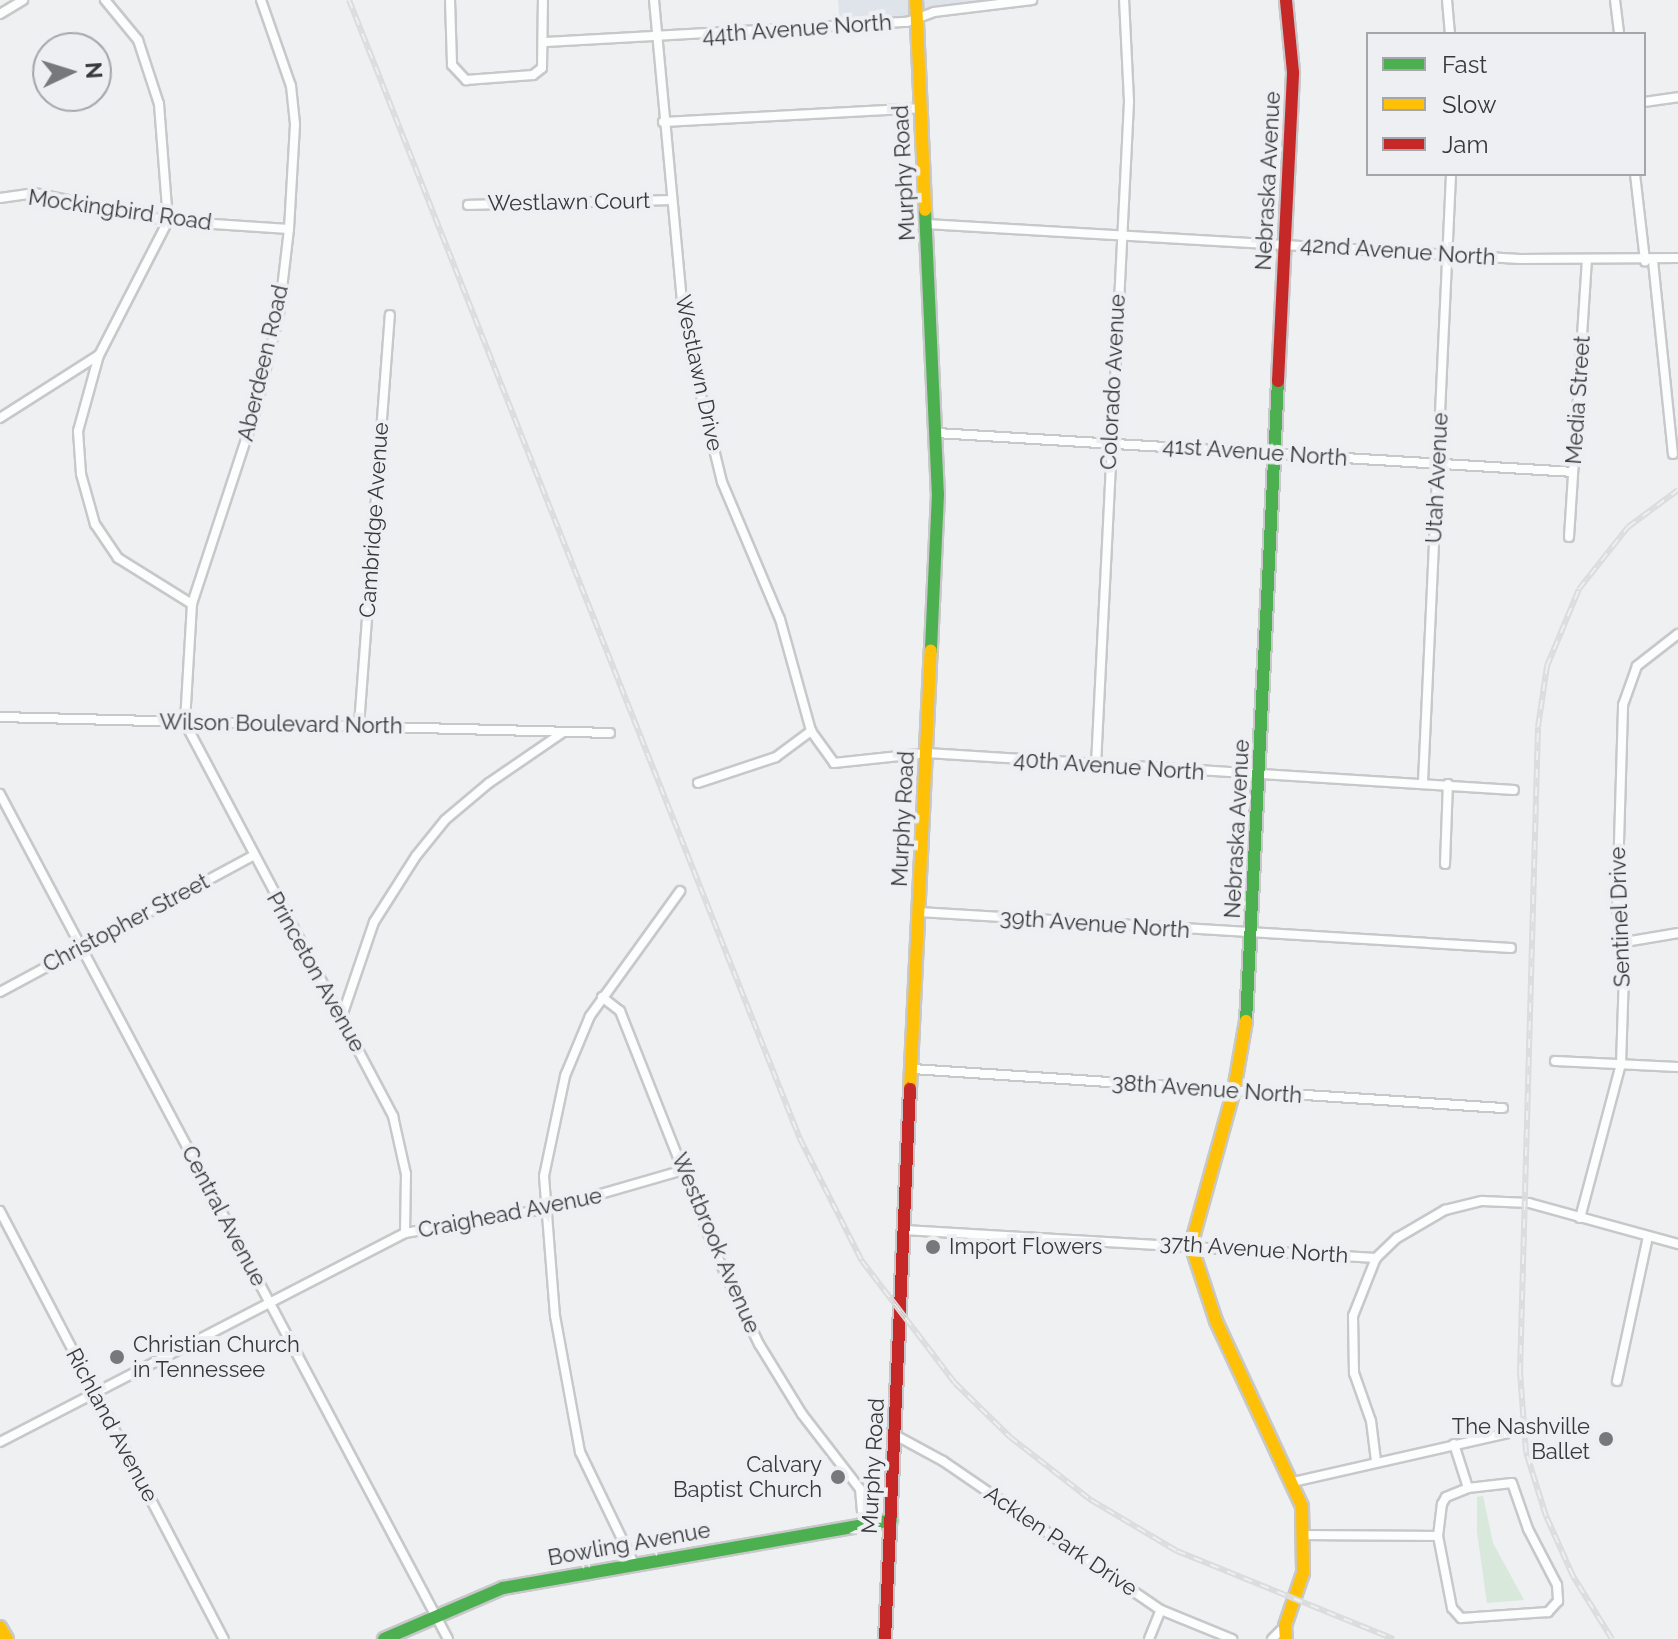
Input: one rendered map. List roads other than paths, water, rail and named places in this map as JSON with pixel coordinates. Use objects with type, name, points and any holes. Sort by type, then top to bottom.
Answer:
[{"type":"street","points":[[0,14],[23,0]]},
{"type":"street","points":[[105,0],[138,40],[159,104],[168,221],[99,355],[78,431],[81,474],[95,524],[118,558],[192,604]]},
{"type":"street","name":"Aberdeen Road","points":[[185,723],[192,604],[256,409],[279,314],[289,229],[295,125],[291,86],[261,0]]},
{"type":"street","points":[[450,0],[452,65],[466,80],[533,75],[542,68],[546,42],[543,0]]},
{"type":"street","name":"Westlawn Drive","points":[[654,0],[670,200],[682,302],[722,482],[780,619],[811,731]]},
{"type":"street","name":"Murphy Road","points":[[885,1639],[938,494],[916,0]]},
{"type":"street","name":"44th Avenue North","points":[[546,42],[656,38],[917,19],[1032,0]]},
{"type":"street","name":"Colorado Avenue","points":[[1096,765],[1129,67],[1124,0]]},
{"type":"street","name":"Nebraska Avenue","points":[[1191,1245],[1234,1090],[1248,1010],[1293,72],[1286,0]]},
{"type":"street","points":[[1447,0],[1450,32]]},
{"type":"street","points":[[1615,0],[1619,32]]},
{"type":"street","points":[[1646,102],[1678,97]]},
{"type":"street","points":[[663,122],[920,108]]},
{"type":"street","name":"Utah Avenue","points":[[1423,782],[1451,176]]},
{"type":"street","points":[[1635,176],[1673,454]]},
{"type":"street","name":"Mockingbird Road","points":[[0,198],[34,193],[168,221],[289,229]]},
{"type":"street","name":"Westlawn Court","points":[[468,205],[670,200]]},
{"type":"street","name":"42nd Avenue North","points":[[926,224],[1285,243],[1447,256],[1587,262],[1678,258]]},
{"type":"street","name":"Media Street","points":[[1569,537],[1587,262]]},
{"type":"street","name":"Cambridge Avenue","points":[[359,725],[390,315]]},
{"type":"street","points":[[0,418],[99,355]]},
{"type":"street","name":"41st Avenue North","points":[[936,433],[1573,472]]},
{"type":"street","name":"Sentinel Drive","points":[[1580,1218],[1621,1064],[1625,942],[1617,910],[1623,705],[1637,666],[1678,634]]},
{"type":"street","name":"Wilson Boulevard North","points":[[0,717],[610,733]]},
{"type":"street","name":"Princeton Avenue","points":[[185,723],[393,1116],[406,1174],[405,1233]]},
{"type":"street","points":[[698,783],[776,757],[811,731]]},
{"type":"street","name":"40th Avenue North","points":[[811,731],[834,763],[927,753],[1260,776],[1448,784]]},
{"type":"street","points":[[342,1016],[374,922],[416,856],[445,820],[489,783],[563,732]]},
{"type":"street","points":[[1445,864],[1448,784],[1514,790]]},
{"type":"street","name":"Central Avenue","points":[[0,794],[448,1639]]},
{"type":"street","name":"Christopher Street","points":[[0,992],[253,856]]},
{"type":"street","points":[[634,1564],[580,1452],[543,1210],[552,1123],[565,1076],[602,997],[680,891]]},
{"type":"street","name":"39th Avenue North","points":[[919,912],[1511,948]]},
{"type":"street","points":[[1625,942],[1678,933]]},
{"type":"street","name":"Westbrook Avenue","points":[[602,997],[620,1011],[759,1344],[802,1414],[856,1480],[863,1523]]},
{"type":"street","points":[[1555,1061],[1678,1067]]},
{"type":"street","name":"38th Avenue North","points":[[912,1069],[1503,1108]]},
{"type":"street","name":"Craighead Avenue","points":[[0,1442],[93,1389],[405,1233],[543,1210],[684,1170]]},
{"type":"street","name":"37th Avenue North","points":[[904,1230],[1376,1258],[1423,1220],[1482,1201],[1529,1203],[1678,1244]]},
{"type":"street","name":"Richland Avenue","points":[[0,1211],[224,1639]]},
{"type":"street","points":[[1617,1381],[1648,1236]]},
{"type":"street","points":[[1191,1245],[1216,1321],[1293,1482],[1305,1535],[1303,1573],[1285,1633],[1272,1639]]},
{"type":"street","points":[[1376,1258],[1355,1305],[1352,1338],[1354,1373],[1371,1421],[1376,1461]]},
{"type":"street","points":[[1293,1482],[1508,1433]]},
{"type":"street","name":"Acklen Park Drive","points":[[895,1435],[943,1461],[1161,1610],[1232,1639]]},
{"type":"street","points":[[1454,1444],[1468,1488]]},
{"type":"street","points":[[1506,1483],[1518,1488],[1528,1529],[1557,1585],[1556,1605],[1548,1612],[1461,1618],[1452,1608],[1438,1536],[1446,1497],[1468,1488],[1506,1483]]},
{"type":"street","name":"Bowling Avenue","points":[[384,1639],[434,1613],[503,1588],[891,1520]]},
{"type":"street","points":[[1305,1535],[1438,1536]]},
{"type":"street","points":[[1149,1639],[1161,1610]]},
{"type":"street","points":[[0,1627],[7,1639]]},
{"type":"railway","points":[[349,0],[800,1139],[862,1261],[955,1383],[1010,1437],[1091,1500],[1177,1551],[1394,1639]]},
{"type":"railway","points":[[1612,1639],[1573,1576],[1546,1516],[1526,1452],[1520,1372],[1538,727],[1547,666],[1579,589],[1628,527],[1678,490]]},
{"type":"place","name":"Import Flowers","points":[[933,1247]]},
{"type":"place","name":"Christian Church in Tennessee","points":[[117,1357]]},
{"type":"place","name":"The Nashville Ballet","points":[[1606,1439]]},
{"type":"place","name":"Calvary Baptist Church","points":[[838,1477]]}]
